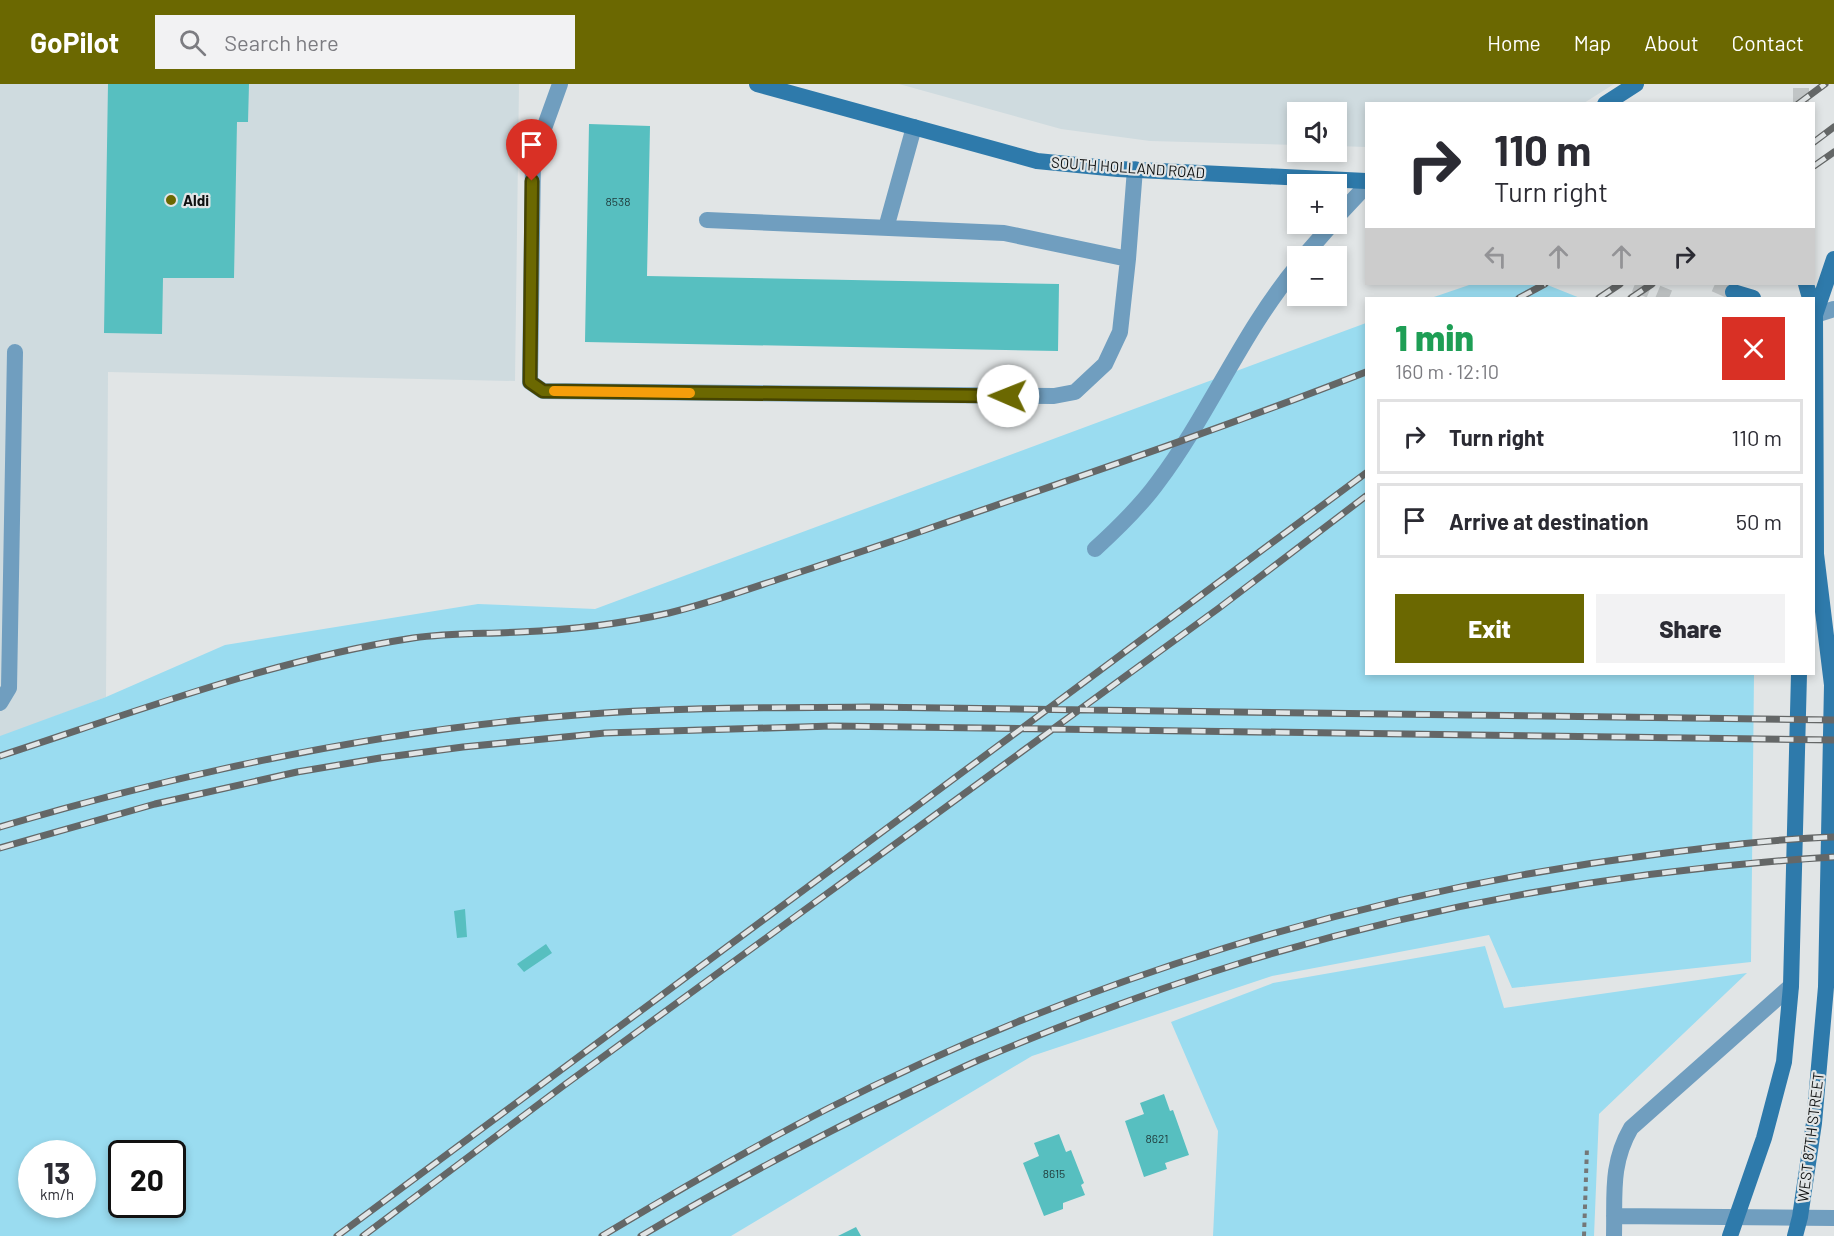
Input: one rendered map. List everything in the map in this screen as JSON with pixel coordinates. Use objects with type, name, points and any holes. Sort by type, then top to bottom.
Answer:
[{"type":"main road","name":"SOUTH HOLLAND ROAD","points":[[757,84],[1036,161],[1135,169],[1365,181]]},
{"type":"main road","points":[[1608,102],[1636,84]]},
{"type":"main road","name":"WEST 87TH STREET","points":[[1815,311],[1834,259]]},
{"type":"main road","points":[[1733,292],[1750,297]]},
{"type":"main road","name":"WEST 87TH STREET","points":[[1795,1236],[1814,1123],[1826,964],[1832,684],[1815,561]]},
{"type":"main road","points":[[1730,1236],[1764,1137],[1784,1062],[1791,986],[1799,675]]},
{"type":"street","points":[[560,84],[533,159],[530,382],[543,391],[1054,396],[1075,392],[1105,364],[1120,332],[1135,169]]},
{"type":"street","points":[[886,228],[914,127]]},
{"type":"street","points":[[1347,206],[1365,187]]},
{"type":"street","points":[[707,220],[1004,233],[1128,259]]},
{"type":"street","points":[[1313,246],[1323,234]]},
{"type":"street","points":[[1095,549],[1126,521],[1158,483],[1187,440],[1249,334],[1287,280]]},
{"type":"street","points":[[1815,314],[1834,309]]},
{"type":"street","points":[[0,703],[9,687],[15,352]]},
{"type":"street","points":[[1614,1236],[1615,1172],[1620,1147],[1631,1128],[1791,986]]},
{"type":"street","points":[[1614,1216],[1737,1215],[1834,1218]]},
{"type":"street","name":"WEST 87TH STREET","points":[[1800,1217],[1802,1236]]},
{"type":"path","points":[[1584,1236],[1587,1147]]},
{"type":"shaded area","points":[[0,84],[519,84],[515,381],[108,372],[106,697],[0,737]]},
{"type":"shaded area","points":[[899,84],[1614,84],[1586,102],[1365,102],[1365,147],[1347,146],[1347,102],[1287,102],[1287,145],[1150,141],[1061,129]]},
{"type":"shaded area","points":[[1469,285],[1548,285],[1578,297],[1434,297]]},
{"type":"shaded area","points":[[1365,323],[1365,675],[1754,675],[1751,962],[1512,988],[1489,935],[1272,976],[1032,1056],[731,1236],[0,1236],[0,736],[106,697],[225,645],[478,604],[595,609]]},
{"type":"shaded area","points":[[1485,946],[1504,1008],[1747,973],[1599,1114],[1594,1236],[1213,1236],[1218,1131],[1171,1022],[1273,983]]},
{"type":"building","name":"Aldi","points":[[108,84],[249,84],[248,122],[237,122],[234,278],[163,278],[162,334],[104,333]]},
{"type":"building","points":[[589,124],[650,126],[647,276],[1059,284],[1058,351],[585,342]]},
{"type":"building","points":[[465,909],[467,937],[457,938],[454,911]]},
{"type":"building","points":[[546,944],[552,953],[524,972],[517,964]]},
{"type":"building","points":[[1164,1094],[1170,1111],[1173,1110],[1189,1155],[1165,1163],[1167,1169],[1144,1177],[1125,1121],[1144,1114],[1140,1103]]},
{"type":"building","points":[[1059,1134],[1066,1152],[1071,1150],[1084,1183],[1081,1185],[1085,1195],[1063,1203],[1063,1209],[1044,1216],[1023,1163],[1039,1156],[1034,1143]]},
{"type":"building","points":[[856,1227],[861,1236],[838,1236]]},
{"type":"tunnel","points":[[1801,84],[1801,102]]},
{"type":"tunnel","points":[[1637,285],[1667,297]]},
{"type":"tunnel","points":[[1717,285],[1733,292]]},
{"type":"railway","points":[[1801,102],[1825,84]]},
{"type":"railway","points":[[1815,141],[1834,127]]},
{"type":"railway","points":[[1815,165],[1834,152]]},
{"type":"railway","points":[[1521,297],[1543,285]]},
{"type":"railway","points":[[1600,297],[1618,285]]},
{"type":"railway","points":[[1632,297],[1650,285]]},
{"type":"railway","points":[[0,756],[256,673],[360,648],[426,636],[595,626],[651,617],[697,606],[1102,469],[1365,372]]},
{"type":"railway","points":[[337,1236],[1365,474]]},
{"type":"railway","points":[[363,1236],[563,1086],[1219,608],[1365,497]]},
{"type":"railway","points":[[0,827],[142,788],[358,742],[504,722],[613,712],[722,708],[867,707],[1834,720]]},
{"type":"railway","points":[[0,848],[155,804],[297,772],[463,747],[605,733],[832,726],[1834,740]]},
{"type":"railway","points":[[602,1236],[768,1140],[922,1063],[1021,1020],[1227,947],[1332,917],[1438,892],[1545,871],[1720,846],[1834,837]]},
{"type":"railway","points":[[641,1236],[804,1145],[979,1060],[1145,995],[1247,961],[1391,922],[1538,892],[1685,870],[1834,857]]},
{"type":"slow traffic","points":[[554,391],[690,393]]},
{"type":"place","name":"Aldi","points":[[171,200]]},
{"type":"route","points":[[532,181],[530,382],[543,391],[1008,396]]}]
